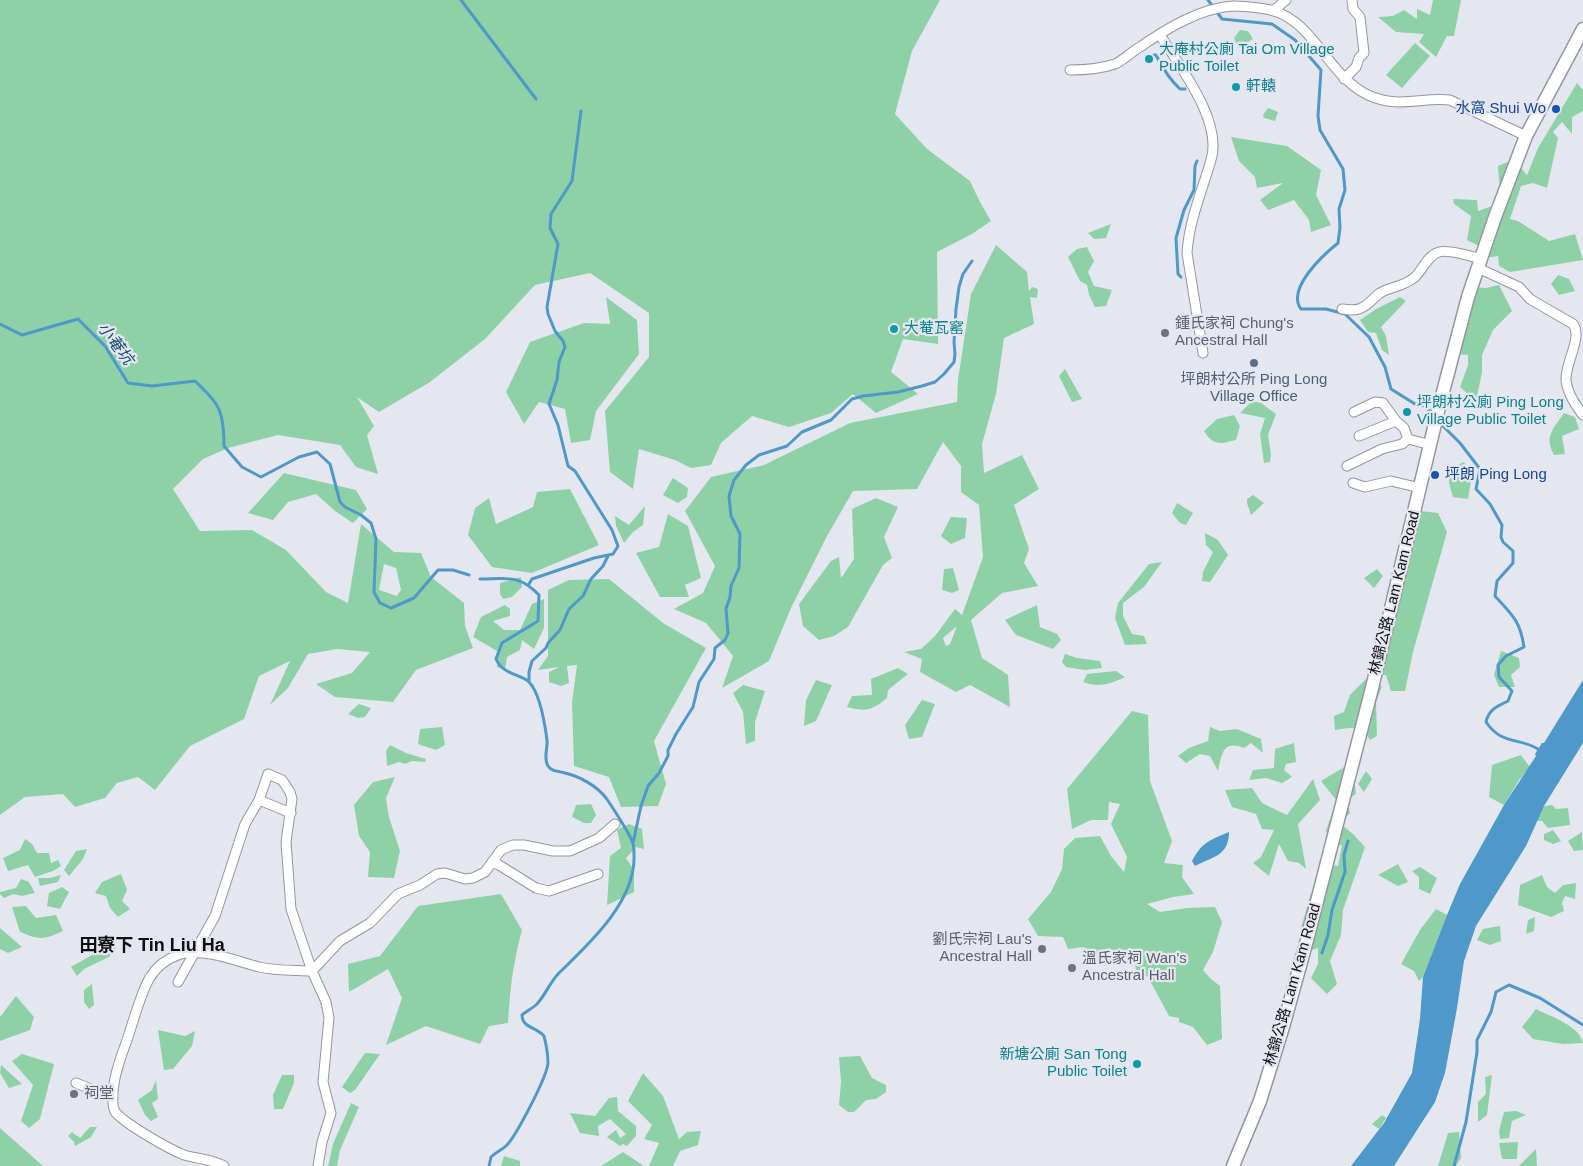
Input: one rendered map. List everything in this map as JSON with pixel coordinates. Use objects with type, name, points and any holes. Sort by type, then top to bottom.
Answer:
[{"type":"main road","name":"林錦公路 Lam Kam Road","points":[[1233,1166],[1260,1102],[1283,1027],[1369,697],[1439,407],[1468,296],[1495,217],[1526,136],[1583,30]]},
{"type":"street","points":[[1274,10],[1286,0]]},
{"type":"street","points":[[1344,79],[1356,67],[1359,58],[1364,53],[1360,17],[1353,9],[1352,0]]},
{"type":"street","points":[[1070,70],[1092,70],[1114,64],[1185,20],[1224,4],[1238,4],[1274,10],[1291,18],[1300,25],[1344,79],[1368,95],[1399,103],[1438,98],[1450,100],[1526,136]]},
{"type":"street","points":[[1160,35],[1202,105],[1212,132],[1212,159],[1188,237],[1186,253],[1203,353]]},
{"type":"street","points":[[1342,309],[1360,309],[1379,294],[1402,286],[1413,278],[1437,252],[1471,256],[1479,264],[1519,287],[1530,299],[1573,324],[1578,329],[1579,335],[1568,368],[1566,381],[1569,392],[1583,415]]},
{"type":"street","points":[[1354,412],[1375,402],[1386,405],[1396,421],[1404,428],[1408,439]]},
{"type":"street","points":[[1359,436],[1396,421]]},
{"type":"street","points":[[1347,466],[1382,449],[1402,444],[1408,439],[1432,440]]},
{"type":"street","points":[[1353,483],[1365,487],[1391,482],[1420,488]]},
{"type":"street","points":[[178,982],[215,916],[245,824],[259,800],[268,774],[275,776],[282,780],[290,792],[293,806],[286,842],[291,909],[312,971],[326,1002],[329,1018],[323,1082],[331,1114],[322,1142],[318,1166]]},
{"type":"street","points":[[259,800],[291,813]]},
{"type":"street","points":[[312,971],[340,941],[370,923],[398,894],[420,885],[433,876],[442,873],[465,879],[474,878],[485,872],[501,850],[513,845],[524,845],[553,851],[570,851],[599,838],[615,824]]},
{"type":"street","points":[[492,862],[536,888],[549,891],[598,874]]},
{"type":"street","points":[[224,1166],[212,1160],[180,1153],[148,1136],[117,1114],[114,1108],[116,1074],[142,994],[149,979],[158,968],[178,955],[194,952],[260,967],[312,971]]},
{"type":"street","points":[[76,1083],[114,1098]]},
{"type":"green space","points":[[0,0],[940,0],[912,51],[895,114],[927,149],[970,181],[991,221],[972,234],[937,252],[938,344],[903,339],[891,372],[918,394],[876,413],[853,394],[831,413],[789,427],[752,416],[721,443],[711,465],[691,468],[675,460],[639,449],[633,489],[610,472],[605,411],[649,357],[649,313],[590,273],[535,285],[485,339],[430,382],[379,412],[357,397],[374,426],[367,435],[378,474],[356,467],[340,445],[278,435],[228,448],[203,459],[173,489],[200,531],[252,530],[286,550],[326,592],[348,603],[361,524],[394,552],[421,553],[431,577],[464,603],[465,626],[473,648],[416,670],[393,702],[335,697],[316,684],[352,673],[370,652],[337,649],[308,654],[288,688],[270,705],[290,661],[259,676],[244,719],[190,746],[155,790],[138,777],[117,783],[105,798],[75,807],[63,794],[25,797],[0,815]],"holes":[[[384,564],[396,568],[401,590],[397,596],[379,590]]]},
{"type":"green space","points":[[1433,0],[1461,0],[1454,36],[1447,36],[1436,57],[1419,42],[1424,34],[1396,32],[1378,17],[1393,16],[1404,10],[1417,19],[1417,9],[1430,15]]},
{"type":"green space","points":[[1240,30],[1248,31],[1253,39],[1238,48],[1234,38]]},
{"type":"green space","points":[[1415,43],[1430,56],[1402,88],[1386,75]]},
{"type":"green space","points":[[1577,83],[1583,90],[1583,111],[1572,117],[1572,134],[1562,122],[1553,132],[1558,138],[1547,188],[1533,183],[1521,186],[1510,219],[1518,221],[1549,241],[1575,234],[1583,260],[1510,272],[1499,266],[1498,256],[1486,258],[1479,246],[1467,240],[1471,216],[1454,204],[1453,199],[1477,200],[1478,211],[1492,206],[1500,193],[1498,166],[1510,161],[1519,166],[1527,175],[1538,148]]},
{"type":"green space","points":[[1268,108],[1278,112],[1275,121],[1264,118],[1263,115]]},
{"type":"green space","points":[[1231,137],[1287,146],[1321,170],[1316,195],[1331,225],[1311,232],[1309,220],[1294,200],[1268,210],[1260,200],[1283,183],[1257,188],[1255,177],[1239,161]]},
{"type":"green space","points":[[1111,224],[1106,238],[1094,239],[1088,233]]},
{"type":"green space","points":[[996,245],[1027,272],[1029,291],[1032,287],[1038,289],[1037,298],[1030,297],[1034,324],[1004,338],[996,394],[982,444],[984,473],[1022,455],[1039,489],[1014,505],[1029,549],[1024,563],[1038,586],[1002,593],[971,620],[982,658],[1008,675],[1010,707],[970,685],[956,692],[920,672],[922,659],[904,652],[921,649],[935,636],[955,609],[962,615],[983,557],[979,505],[961,492],[961,466],[943,442],[917,489],[853,491],[827,536],[791,608],[769,661],[722,688],[733,656],[706,623],[674,609],[703,593],[715,566],[685,511],[711,477],[764,465],[850,423],[957,402],[958,380],[971,294]],"holes":[[[957,626],[950,644],[946,646],[943,638]]]},
{"type":"green space","points":[[1087,247],[1094,261],[1088,272],[1094,286],[1112,290],[1106,306],[1095,307],[1089,295],[1087,285],[1080,281],[1068,257],[1077,249]]},
{"type":"green space","points":[[1558,275],[1569,279],[1575,291],[1559,295],[1551,284]]},
{"type":"green space","points":[[1499,285],[1512,311],[1493,330],[1482,355],[1482,372],[1476,401],[1460,387],[1468,365],[1468,355],[1457,354],[1475,287],[1486,288]]},
{"type":"green space","points":[[606,297],[637,320],[639,354],[596,411],[590,440],[571,443],[565,409],[539,402],[524,424],[506,392],[530,342],[584,323],[610,324]]},
{"type":"green space","points":[[1400,297],[1406,301],[1381,327],[1386,336],[1389,355],[1382,350],[1376,333],[1368,332],[1360,320],[1376,309]]},
{"type":"green space","points":[[1065,369],[1082,399],[1072,402],[1059,376]]},
{"type":"green space","points":[[1252,401],[1261,403],[1276,414],[1268,435],[1271,454],[1270,462],[1264,463],[1260,434],[1265,418],[1240,413]]},
{"type":"green space","points":[[1564,413],[1575,417],[1579,429],[1562,436],[1565,454],[1554,455],[1550,443],[1551,433]]},
{"type":"green space","points":[[1234,415],[1240,426],[1236,440],[1218,443],[1207,436],[1204,431],[1217,419]]},
{"type":"green space","points":[[1464,462],[1472,475],[1468,499],[1453,497],[1449,483],[1450,469]]},
{"type":"green space","points":[[284,473],[356,490],[367,509],[353,523],[335,511],[316,494],[288,502],[273,520],[248,513]]},
{"type":"green space","points":[[673,478],[688,488],[687,497],[678,503],[663,495]]},
{"type":"green space","points":[[570,489],[599,545],[532,573],[492,567],[468,535],[475,508],[489,498],[496,524],[533,507],[537,492]]},
{"type":"green space","points":[[1253,495],[1264,503],[1251,515],[1247,499]]},
{"type":"green space","points":[[876,498],[898,507],[884,537],[892,558],[883,565],[848,627],[834,636],[819,640],[803,626],[799,604],[831,561],[839,557],[841,578],[854,559],[852,509]]},
{"type":"green space","points":[[1177,503],[1193,513],[1186,525],[1180,523],[1172,513]]},
{"type":"green space","points":[[645,506],[643,525],[633,532],[624,543],[616,526],[615,516],[629,525]]},
{"type":"green space","points":[[1420,511],[1438,513],[1447,532],[1413,652],[1405,691],[1391,691],[1386,675],[1378,675],[1381,664],[1375,646],[1384,616],[1403,533]]},
{"type":"green space","points":[[668,514],[688,526],[701,578],[685,585],[689,597],[660,597],[636,553],[659,547]]},
{"type":"green space","points":[[951,517],[967,518],[965,538],[951,544],[941,536]]},
{"type":"green space","points":[[1205,533],[1218,540],[1228,555],[1210,582],[1202,581],[1203,572],[1213,552],[1206,545]]},
{"type":"green space","points":[[1162,562],[1144,587],[1123,603],[1123,616],[1132,634],[1144,636],[1147,644],[1125,645],[1115,618],[1118,603],[1149,564]]},
{"type":"green space","points":[[953,568],[959,590],[952,593],[942,590],[944,569]]},
{"type":"green space","points":[[1377,569],[1383,576],[1374,588],[1364,578]]},
{"type":"green space","points":[[521,577],[522,587],[512,597],[503,599],[500,594],[500,583]]},
{"type":"green space","points":[[609,579],[663,623],[706,648],[654,741],[666,784],[658,806],[621,807],[609,777],[574,766],[572,702],[577,665],[567,666],[569,683],[561,686],[549,682],[549,672],[559,667],[538,670],[548,656],[548,590],[569,580]]},
{"type":"green space","points":[[544,599],[544,628],[534,649],[522,640],[520,650],[507,657],[505,670],[497,667],[497,651],[473,637],[481,617],[505,605],[510,609],[510,616],[493,621],[504,630],[520,630],[532,604]]},
{"type":"green space","points":[[1037,605],[1040,627],[1057,634],[1061,640],[1053,649],[1016,635],[1005,620]]},
{"type":"green space","points":[[1501,651],[1519,658],[1520,667],[1511,675],[1515,687],[1499,687],[1494,675]]},
{"type":"green space","points":[[1065,654],[1077,658],[1100,661],[1102,668],[1085,670],[1066,667],[1062,662]]},
{"type":"green space","points":[[898,668],[908,674],[888,690],[887,698],[872,708],[864,710],[847,707],[852,696],[872,695],[871,679]]},
{"type":"green space","points":[[1116,671],[1125,677],[1104,684],[1094,685],[1083,682],[1087,674]]},
{"type":"green space","points":[[1366,679],[1382,686],[1376,703],[1377,736],[1370,740],[1359,729],[1335,730],[1334,716],[1344,712],[1350,695]]},
{"type":"green space","points":[[816,680],[832,685],[816,721],[804,726],[806,700]]},
{"type":"green space","points":[[743,685],[765,691],[755,722],[755,741],[746,744],[743,712],[733,693]]},
{"type":"green space","points":[[922,700],[935,704],[922,737],[909,739],[905,725]]},
{"type":"green space","points":[[359,704],[371,708],[365,717],[358,718],[348,714]]},
{"type":"green space","points":[[1132,711],[1148,715],[1150,781],[1172,841],[1164,863],[1183,865],[1182,877],[1194,894],[1147,904],[1160,912],[1187,908],[1215,907],[1222,922],[1213,952],[1203,970],[1220,986],[1222,1039],[1207,1045],[1193,1027],[1179,1022],[1179,1018],[1169,1016],[1148,977],[1136,970],[1134,952],[1127,956],[1103,955],[1083,947],[1068,949],[1063,937],[1038,936],[1028,919],[1051,892],[1062,869],[1064,849],[1075,838],[1100,836],[1111,856],[1124,872],[1127,857],[1111,824],[1120,804],[1109,802],[1108,820],[1091,820],[1072,829],[1067,789]]},
{"type":"green space","points":[[442,727],[445,745],[436,750],[418,744],[420,729]]},
{"type":"green space","points":[[1210,727],[1220,731],[1237,729],[1261,739],[1263,753],[1251,743],[1244,748],[1237,746],[1228,747],[1222,754],[1218,771],[1210,756],[1200,754],[1186,763],[1178,756],[1189,748],[1208,741]]},
{"type":"green space","points":[[1294,743],[1296,762],[1286,764],[1284,770],[1292,777],[1282,783],[1266,778],[1249,780],[1253,770],[1274,768],[1275,749]]},
{"type":"green space","points":[[390,745],[406,753],[426,759],[425,762],[412,761],[405,764],[399,762],[387,766],[386,751]]},
{"type":"green space","points":[[1521,755],[1530,767],[1519,780],[1504,805],[1489,797],[1492,765]]},
{"type":"green space","points":[[1346,766],[1353,769],[1356,794],[1347,800],[1350,813],[1340,823],[1365,847],[1343,910],[1341,935],[1330,961],[1337,984],[1327,994],[1311,978],[1318,964],[1318,948],[1308,951],[1301,947],[1301,928],[1311,893],[1323,891],[1329,864],[1338,866],[1342,845],[1334,846],[1326,831],[1336,800],[1321,781]]},
{"type":"green space","points":[[1366,771],[1372,779],[1364,792],[1358,784]]},
{"type":"green space","points":[[395,777],[386,798],[389,817],[400,851],[394,878],[368,877],[370,852],[359,836],[354,805],[373,782]]},
{"type":"green space","points":[[1313,779],[1320,800],[1298,824],[1306,869],[1299,863],[1288,861],[1279,844],[1269,876],[1253,863],[1261,857],[1274,830],[1262,829],[1256,814],[1232,807],[1225,790],[1252,788],[1262,803],[1287,815]]},
{"type":"green space","points":[[591,804],[596,815],[591,823],[584,823],[572,817],[576,805]]},
{"type":"green space","points":[[1552,805],[1556,809],[1568,808],[1570,825],[1548,828],[1542,821],[1536,821],[1544,806]]},
{"type":"green space","points":[[629,824],[642,829],[644,849],[636,847],[626,858],[634,870],[634,892],[607,905],[610,856],[621,848],[617,830]]},
{"type":"green space","points":[[1553,830],[1561,841],[1553,844],[1544,840],[1544,834]]},
{"type":"green space","points":[[1582,832],[1583,850],[1574,851],[1568,841]]},
{"type":"green space","points":[[25,839],[32,844],[37,853],[49,853],[51,863],[58,860],[61,866],[35,877],[28,865],[8,871],[3,858],[20,850]]},
{"type":"green space","points":[[87,849],[83,859],[69,876],[64,870],[76,851]]},
{"type":"green space","points":[[1398,864],[1408,882],[1398,886],[1378,875]]},
{"type":"green space","points":[[1420,867],[1437,878],[1430,894],[1419,889],[1419,877],[1412,871]]},
{"type":"green space","points":[[121,874],[127,890],[122,901],[130,909],[118,917],[110,908],[106,896],[95,893],[102,882]]},
{"type":"green space","points":[[61,875],[58,882],[40,886],[38,878],[50,878]]},
{"type":"green space","points":[[1542,875],[1547,887],[1555,893],[1563,885],[1576,883],[1575,899],[1565,896],[1562,903],[1564,911],[1551,917],[1518,905],[1520,885]]},
{"type":"green space","points":[[21,879],[29,882],[35,893],[22,896],[13,894],[4,898],[0,894],[0,892],[16,888]]},
{"type":"green space","points":[[62,887],[69,892],[60,909],[47,906],[49,893]]},
{"type":"green space","points":[[501,894],[522,930],[512,976],[508,1023],[489,1026],[480,1044],[426,1026],[386,1045],[402,998],[388,969],[349,992],[348,964],[380,956],[418,906]]},
{"type":"green space","points":[[26,906],[36,918],[56,915],[63,931],[42,938],[20,932],[12,907]]},
{"type":"green space","points":[[1436,909],[1447,915],[1423,977],[1419,981],[1414,971],[1401,964],[1420,930]]},
{"type":"green space","points":[[1535,917],[1534,931],[1526,934],[1528,920]]},
{"type":"green space","points":[[1500,926],[1501,941],[1490,945],[1477,940],[1483,929]]},
{"type":"green space","points":[[0,928],[22,947],[8,953],[0,949]]},
{"type":"green space","points":[[102,942],[116,948],[109,957],[84,969],[77,976],[71,967],[92,955]]},
{"type":"green space","points":[[92,984],[94,1005],[89,1009],[84,1002],[84,990]]},
{"type":"green space","points":[[16,996],[34,1017],[30,1030],[0,1041],[0,1017]]},
{"type":"green space","points":[[1536,1009],[1570,1026],[1576,1031],[1583,1043],[1563,1044],[1533,1039],[1522,1027]]},
{"type":"green space","points":[[158,1030],[185,1036],[195,1031],[192,1046],[173,1069],[164,1070]]},
{"type":"green space","points":[[365,1053],[380,1054],[355,1090],[350,1093],[342,1087]]},
{"type":"green space","points":[[22,1054],[54,1064],[40,1119],[29,1128],[21,1121],[33,1085],[12,1061]]},
{"type":"green space","points":[[860,1056],[872,1078],[886,1085],[886,1092],[876,1099],[866,1100],[854,1112],[848,1112],[839,1105],[841,1082],[839,1057]]},
{"type":"green space","points":[[1,1065],[22,1084],[9,1088],[0,1073]]},
{"type":"green space","points":[[643,1073],[663,1096],[679,1139],[687,1132],[701,1131],[698,1145],[680,1151],[673,1166],[649,1166],[659,1143],[644,1139],[652,1125],[628,1101]]},
{"type":"green space","points":[[282,1075],[294,1075],[294,1083],[283,1109],[274,1109],[273,1095]]},
{"type":"green space","points":[[1492,1075],[1487,1115],[1478,1122],[1478,1102],[1486,1094],[1485,1077]]},
{"type":"green space","points":[[156,1080],[158,1099],[152,1103],[158,1117],[151,1121],[145,1115],[138,1100],[152,1090]]},
{"type":"green space","points":[[617,1097],[618,1111],[636,1126],[636,1136],[627,1146],[623,1144],[620,1146],[607,1137],[616,1130],[620,1138],[626,1134],[610,1119],[598,1126],[599,1136],[580,1133],[570,1113],[595,1116],[609,1098]]},
{"type":"green space","points":[[351,1103],[359,1107],[340,1150],[337,1166],[328,1166],[333,1144]]},
{"type":"green space","points":[[1516,1111],[1526,1115],[1512,1121],[1509,1138],[1500,1139],[1499,1131],[1504,1112]]},
{"type":"green space","points":[[1382,1115],[1386,1118],[1379,1129],[1372,1124]]},
{"type":"green space","points":[[90,1127],[97,1127],[91,1137],[75,1146],[68,1136],[72,1132],[80,1138]]},
{"type":"green space","points":[[0,1128],[43,1166],[0,1166]]},
{"type":"green space","points":[[1459,1132],[1461,1158],[1456,1166],[1438,1166],[1448,1133]]},
{"type":"green space","points":[[1518,1142],[1517,1159],[1502,1159],[1499,1143]]},
{"type":"green space","points":[[1536,1149],[1537,1166],[1519,1166]]},
{"type":"green space","points":[[623,1152],[644,1166],[601,1166]]},
{"type":"green space","points":[[504,1156],[520,1161],[520,1166],[501,1166]]},
{"type":"water","points":[[1583,680],[1583,743],[1544,806],[1526,846],[1476,926],[1464,961],[1445,1073],[1435,1102],[1394,1166],[1351,1166],[1384,1123],[1412,1073],[1420,1019],[1423,977],[1460,884],[1504,805]]},
{"type":"water","points":[[1229,832],[1223,851],[1195,866],[1192,861],[1203,846]]},
{"type":"waterway","points":[[461,0],[536,99]]},
{"type":"waterway","points":[[1208,0],[1222,19],[1272,24],[1295,40],[1321,70],[1318,116],[1320,130],[1343,169],[1345,190],[1339,209],[1340,228],[1338,243],[1308,273],[1298,292],[1298,301],[1301,309],[1326,309],[1345,314],[1369,337],[1385,367],[1391,389],[1415,404],[1425,406],[1433,416]]},
{"type":"waterway","points":[[1154,55],[1156,55],[1164,69],[1180,89],[1185,89]]},
{"type":"waterway","points":[[529,584],[532,579],[594,558],[613,554],[618,546],[612,530],[575,471],[568,466],[558,425],[549,404],[557,380],[559,362],[565,347],[555,331],[547,307],[558,244],[550,228],[551,214],[572,181],[581,111]]},
{"type":"waterway","points":[[1181,277],[1178,274],[1176,238],[1184,210],[1194,190],[1197,161]]},
{"type":"waterway","points":[[633,843],[641,806],[648,786],[659,773],[676,734],[693,707],[699,682],[714,659],[715,648],[725,640],[728,633],[726,609],[731,586],[739,568],[740,534],[731,516],[729,496],[734,480],[746,465],[759,455],[787,446],[802,432],[831,420],[852,399],[898,392],[922,386],[935,382],[944,374],[954,362],[956,309],[959,287],[963,274],[972,261]]},
{"type":"waterway","name":"小菴坑","points":[[0,324],[22,335],[78,319],[105,346],[128,383],[152,386],[195,381],[210,396],[219,409],[223,425],[224,446],[242,467],[261,477],[299,457],[317,452],[330,464],[340,502],[371,523],[376,539],[374,592],[380,603],[391,608],[414,598],[438,570],[453,570],[469,575]]},
{"type":"waterway","points":[[1439,422],[1460,443],[1480,469],[1476,489],[1490,504],[1502,525],[1501,537],[1503,542],[1513,551],[1513,563],[1497,581],[1495,596],[1511,613],[1518,624],[1524,647],[1506,656],[1498,665],[1499,677],[1512,691],[1508,701],[1497,706],[1486,722],[1499,735],[1534,746],[1541,751]]},
{"type":"waterway","points":[[529,681],[532,661],[546,648],[560,630],[569,609],[583,596],[591,579],[603,566],[608,556]]},
{"type":"waterway","points":[[480,579],[512,579],[532,588],[539,595],[538,621],[502,643],[496,659],[503,668],[526,679],[533,687],[545,726],[546,760],[548,766],[553,770],[582,779],[602,794],[629,835],[634,852],[633,872],[627,889],[609,920],[556,977],[537,1004],[522,1015],[524,1023],[544,1036],[548,1063],[531,1105],[512,1139],[491,1157],[489,1166]]},
{"type":"waterway","points":[[1322,953],[1328,935],[1332,910],[1345,872],[1344,855],[1348,841]]},
{"type":"waterway","points":[[1454,1166],[1466,1122],[1477,1052],[1477,1040],[1491,1012],[1496,992],[1509,985],[1540,998],[1583,1025]]},
{"type":"place","name":"大庵村公廁 Tai Om Village Public Toilet","points":[[1149,59]]},
{"type":"place","name":"軒轅","points":[[1236,87]]},
{"type":"place","name":"水窩 Shui Wo","points":[[1556,109]]},
{"type":"place","name":"大菴瓦窰","points":[[894,329]]},
{"type":"place","name":"鍾氏家祠 Chung's Ancestral Hall","points":[[1165,333]]},
{"type":"place","name":"坪朗村公所 Ping Long Village Office","points":[[1254,363]]},
{"type":"place","name":"坪朗村公廁 Ping Long Village Public Toilet","points":[[1407,412]]},
{"type":"place","name":"坪朗 Ping Long","points":[[1435,475]]},
{"type":"place","name":"劉氏宗祠 Lau's Ancestral Hall","points":[[1042,949]]},
{"type":"place","name":"溫氏家祠 Wan's Ancestral Hall","points":[[1072,968]]},
{"type":"place","name":"新塘公廁 San Tong Public Toilet","points":[[1137,1064]]},
{"type":"place","name":"祠堂","points":[[74,1094]]},
{"type":"district","name":"田寮下 Tin Liu Ha","points":[[152,946]]}]
